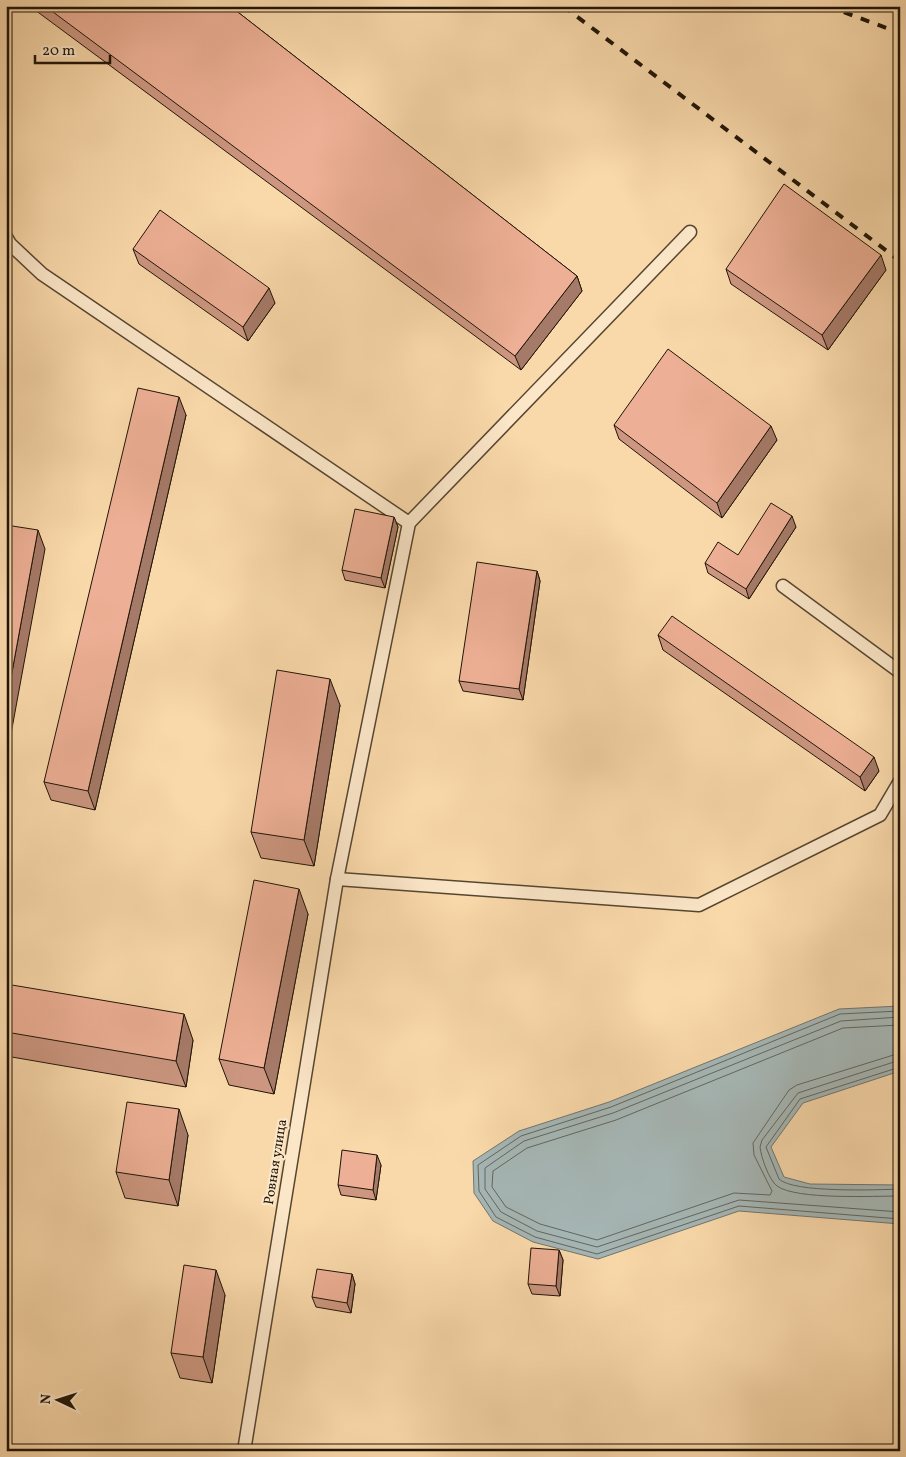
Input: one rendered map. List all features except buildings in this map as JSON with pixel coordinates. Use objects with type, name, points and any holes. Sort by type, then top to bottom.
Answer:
[{"type":"lane","points":[[6,237],[10,244],[42,274],[409,523],[690,232]]},
{"type":"lane","name":"Ровная улица","points":[[244,1451],[337,879],[409,523]]},
{"type":"lane","points":[[783,586],[900,672]]},
{"type":"lane","points":[[337,879],[698,904],[880,815],[900,782]]},
{"type":"water","points":[[900,1006],[900,1071],[803,1103],[771,1147],[784,1177],[810,1184],[900,1185],[900,1224],[739,1211],[598,1259],[533,1242],[493,1221],[474,1193],[473,1161],[519,1131],[609,1102],[839,1009]]},
{"type":"railway","points":[[563,6],[900,261]]},
{"type":"railway","points":[[827,6],[900,33]]}]
